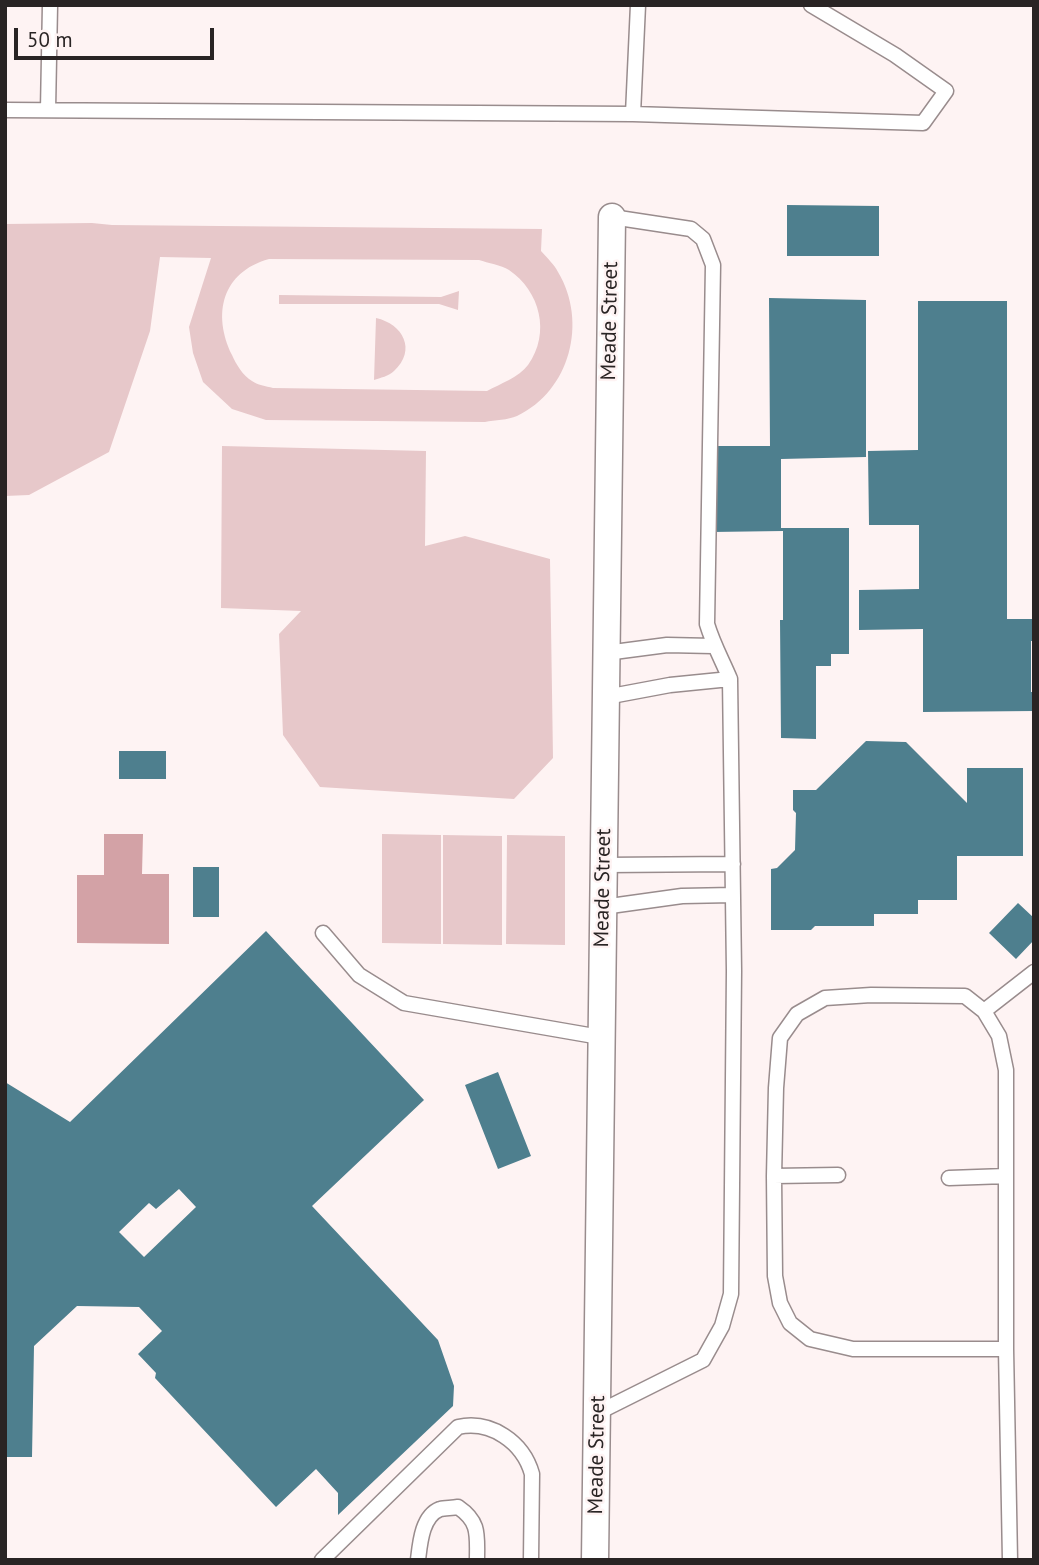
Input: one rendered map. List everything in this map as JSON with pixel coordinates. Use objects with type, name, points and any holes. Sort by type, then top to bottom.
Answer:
[{"type":"street","name":"Meade Street","points":[[595,1560],[612,217]]},
{"type":"lane","points":[[48,110],[50,5]]},
{"type":"lane","points":[[632,114],[638,5]]},
{"type":"lane","points":[[5,110],[632,114],[923,123],[946,91],[895,55],[811,5]]},
{"type":"lane","points":[[597,1413],[702,1360],[722,1326],[731,1294],[733,864],[730,679],[719,652],[713,646],[706,624],[713,265],[703,239],[691,229],[612,217]]},
{"type":"lane","points":[[606,653],[667,645],[713,646]]},
{"type":"lane","points":[[606,697],[670,685],[730,679]]},
{"type":"lane","points":[[604,865],[733,864]]},
{"type":"lane","points":[[603,907],[682,896],[733,895]]},
{"type":"lane","points":[[323,933],[359,975],[404,1003],[600,1037]]},
{"type":"lane","points":[[984,1011],[1034,972]]},
{"type":"lane","points":[[1006,1349],[853,1349],[810,1339],[790,1323],[780,1303],[775,1276],[774,1176],[780,1038],[797,1014],[825,998],[871,995],[965,996],[984,1011],[999,1036],[1006,1070],[1006,1349],[1010,1560]]},
{"type":"lane","points":[[774,1176],[838,1175]]},
{"type":"lane","points":[[949,1178],[1006,1176]]},
{"type":"lane","points":[[322,1560],[458,1427],[473,1424],[493,1429],[517,1446],[528,1462],[532,1474],[531,1560]]},
{"type":"lane","points":[[418,1560],[420,1539],[427,1521],[439,1510],[458,1507],[470,1515],[477,1530],[477,1560]]},
{"type":"shaded area","points":[[5,224],[542,229],[541,251],[558,272],[572,312],[569,353],[550,390],[535,405],[510,418],[485,422],[266,420],[232,409],[203,382],[193,353],[189,327],[211,258],[160,257],[150,331],[109,452],[29,495],[5,496]],"holes":[[[269,259],[479,260],[506,268],[520,279],[535,301],[540,326],[539,340],[528,365],[514,377],[487,391],[273,388],[256,384],[240,370],[226,340],[223,310],[225,296],[231,284],[253,265]]]},
{"type":"shaded area","points":[[459,291],[458,310],[439,304],[279,304],[279,295],[441,297]]},
{"type":"shaded area","points":[[376,318],[400,332],[406,347],[401,363],[394,371],[374,380]]},
{"type":"shaded area","points":[[222,446],[426,451],[425,546],[465,536],[550,559],[553,758],[514,799],[320,787],[283,735],[279,634],[301,611],[221,608]]},
{"type":"shaded area","points":[[104,834],[143,834],[142,874],[169,874],[169,944],[77,943],[77,875],[104,875]]},
{"type":"shaded area","points":[[382,834],[441,835],[441,944],[382,943]]},
{"type":"shaded area","points":[[443,835],[502,836],[502,945],[443,944]]},
{"type":"shaded area","points":[[507,835],[565,836],[565,945],[506,944]]},
{"type":"building","points":[[787,205],[879,206],[879,256],[787,256]]},
{"type":"building","points":[[769,298],[866,300],[866,457],[781,459],[781,528],[849,528],[849,654],[831,654],[831,666],[816,666],[816,739],[781,738],[780,620],[783,620],[783,531],[712,532],[711,446],[770,446]]},
{"type":"building","points":[[918,301],[1007,301],[1007,619],[1034,619],[1031,692],[1034,692],[1034,711],[923,712],[923,629],[859,630],[859,590],[919,589],[919,525],[869,525],[868,451],[918,450]]},
{"type":"building","points":[[866,741],[906,742],[967,803],[967,768],[1023,768],[1023,856],[957,856],[957,900],[918,900],[918,914],[874,914],[874,926],[815,926],[811,930],[771,930],[771,869],[777,868],[795,850],[796,813],[793,810],[793,790],[816,790]]},
{"type":"building","points":[[119,751],[166,751],[166,779],[119,779]]},
{"type":"building","points":[[193,867],[219,867],[219,917],[193,917]]},
{"type":"building","points":[[1018,903],[1034,918],[1034,940],[1016,959],[989,933]]},
{"type":"building","points":[[266,931],[424,1100],[312,1206],[438,1340],[454,1386],[453,1406],[338,1515],[338,1493],[316,1469],[276,1507],[155,1378],[156,1373],[138,1354],[162,1331],[139,1307],[77,1306],[34,1346],[32,1457],[5,1457],[5,1082],[70,1122]],"holes":[[[179,1189],[196,1207],[144,1257],[119,1232],[149,1203],[156,1209]]]},
{"type":"building","points":[[498,1072],[531,1156],[498,1169],[465,1085]]}]
